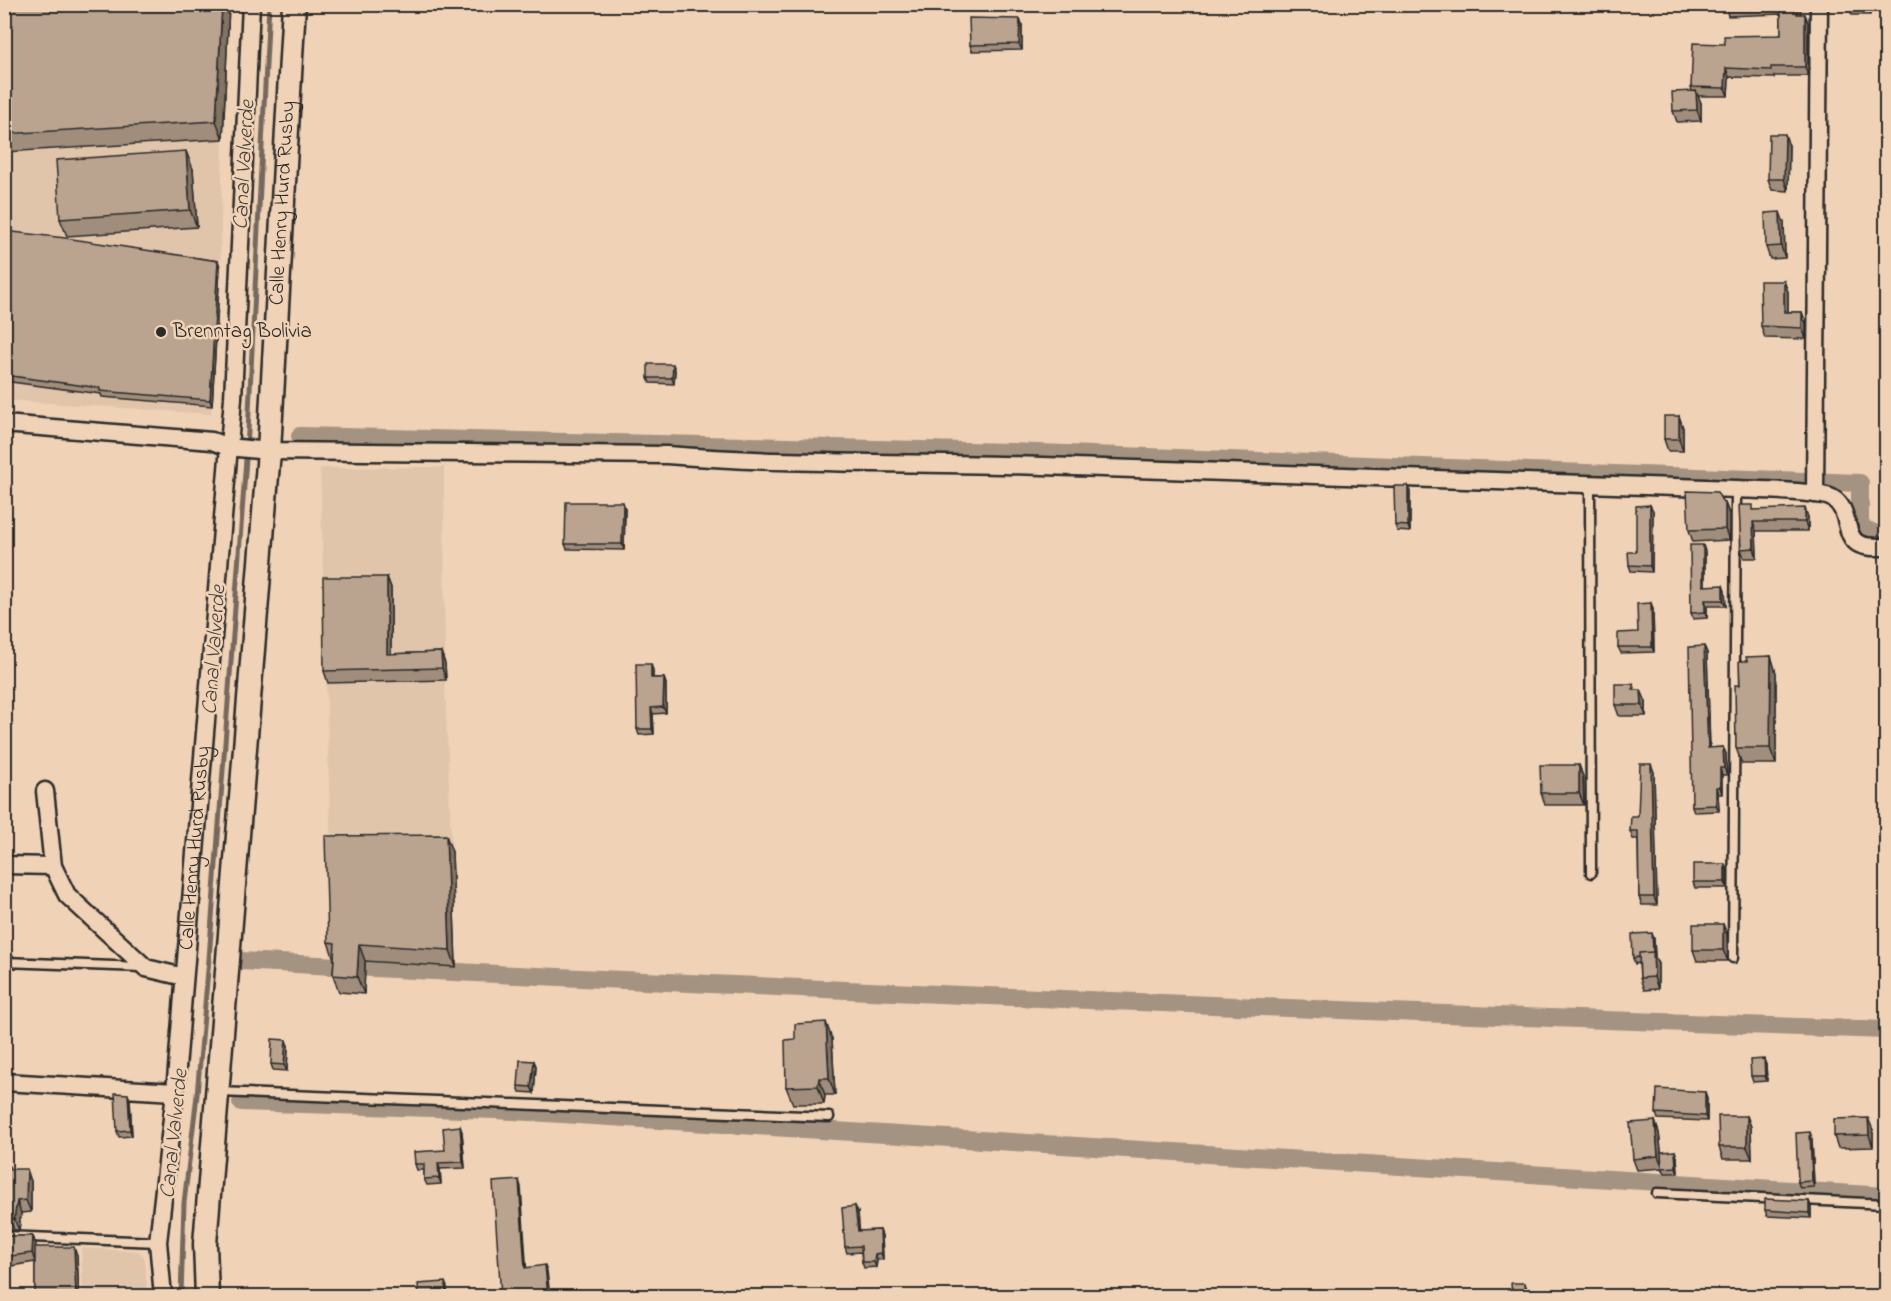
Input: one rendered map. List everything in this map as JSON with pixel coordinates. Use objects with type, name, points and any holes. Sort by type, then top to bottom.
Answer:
[{"type":"street","name":"Calle Henry Hurd Rusby","points":[[163,1296],[158,1242],[175,1092],[233,447],[233,398],[251,4]]},
{"type":"street","name":"Calle Henry Hurd Rusby","points":[[207,1296],[205,1244],[218,1092],[294,4]]},
{"type":"street","points":[[1815,494],[1819,4]]},
{"type":"street","points":[[4,424],[212,441],[233,447],[263,450],[667,455],[731,460],[959,463],[1736,489],[1815,494],[1829,496],[1838,502],[1844,510],[1852,537],[1858,543],[1887,547]]},
{"type":"street","points":[[45,791],[53,866],[67,895],[146,968],[184,977]]},
{"type":"street","points":[[4,865],[53,866]]},
{"type":"street","points":[[4,1082],[175,1092]]},
{"type":"lane","points":[[1590,484],[1592,873]]},
{"type":"lane","points":[[1733,958],[1736,489]]},
{"type":"lane","points":[[4,962],[146,968]]},
{"type":"lane","points":[[218,1092],[830,1117]]},
{"type":"lane","points":[[1657,1193],[1887,1204]]},
{"type":"lane","points":[[4,1236],[158,1242]]},
{"type":"shaded area","points":[[4,5],[224,96],[220,267],[211,414],[5,400]]},
{"type":"shaded area","points":[[444,467],[445,683],[456,967],[334,959],[320,468]]},
{"type":"shaded area","points":[[81,1248],[139,1251],[145,1259],[147,1296],[83,1296]]},
{"type":"building","points":[[4,4],[222,4],[216,121],[4,134]]},
{"type":"building","points":[[1725,4],[1797,4],[1797,14],[1805,14],[1805,67],[1771,67],[1771,70],[1726,68],[1725,88],[1691,87],[1693,43],[1725,44],[1724,36],[1781,35],[1781,6],[1725,8]]},
{"type":"building","points":[[969,18],[1020,19],[1019,44],[970,45]]},
{"type":"building","points":[[1696,91],[1697,110],[1673,111],[1672,92]]},
{"type":"building","points":[[1769,134],[1785,134],[1784,179],[1768,179]]},
{"type":"building","points":[[186,151],[190,210],[60,219],[56,160]]},
{"type":"building","points":[[1780,212],[1781,246],[1766,247],[1765,213]]},
{"type":"building","name":"Brenntag Bolivia","points":[[4,231],[218,261],[210,400],[100,391],[100,388],[4,375]]},
{"type":"building","points":[[1760,281],[1784,281],[1784,312],[1802,312],[1802,328],[1761,326]]},
{"type":"building","points":[[648,364],[673,364],[672,378],[648,378]]},
{"type":"building","points":[[1664,416],[1679,416],[1679,439],[1664,439]]},
{"type":"building","points":[[1394,486],[1408,486],[1408,526],[1395,525]]},
{"type":"building","points":[[1687,491],[1717,492],[1725,503],[1725,529],[1689,530]]},
{"type":"building","points":[[566,502],[623,502],[622,544],[565,544]]},
{"type":"building","points":[[1650,505],[1650,566],[1629,565],[1628,552],[1636,552],[1636,506]]},
{"type":"building","points":[[1739,505],[1753,505],[1753,510],[1805,508],[1805,522],[1753,522],[1754,548],[1741,549]]},
{"type":"building","points":[[1690,545],[1703,545],[1703,586],[1723,585],[1723,600],[1705,600],[1705,612],[1691,613]]},
{"type":"building","points":[[323,577],[387,577],[387,654],[441,652],[442,668],[324,671]]},
{"type":"building","points":[[1651,603],[1652,647],[1618,647],[1618,633],[1638,632],[1637,604]]},
{"type":"building","points":[[1704,646],[1708,748],[1723,747],[1724,768],[1720,768],[1720,787],[1716,787],[1716,805],[1692,806],[1689,647]]},
{"type":"building","points":[[1771,656],[1770,748],[1736,748],[1735,685],[1740,685],[1739,661],[1747,661],[1746,657]]},
{"type":"building","points":[[636,664],[651,664],[651,678],[664,678],[663,707],[651,708],[652,729],[637,729]]},
{"type":"building","points":[[1615,684],[1633,684],[1633,690],[1641,690],[1642,705],[1615,705]]},
{"type":"building","points":[[1640,764],[1651,764],[1654,897],[1639,897],[1638,831],[1630,831],[1631,816],[1638,816]]},
{"type":"building","points":[[1540,765],[1579,765],[1579,793],[1541,793]]},
{"type":"building","points":[[446,835],[450,950],[359,944],[357,977],[333,975],[335,943],[328,942],[325,836]]},
{"type":"building","points":[[1693,864],[1725,864],[1725,882],[1693,882]]},
{"type":"building","points":[[1693,924],[1723,924],[1723,950],[1693,950]]},
{"type":"building","points":[[1652,933],[1653,952],[1639,953],[1639,957],[1633,958],[1632,934]]},
{"type":"building","points":[[1653,952],[1654,977],[1640,978],[1639,953]]},
{"type":"building","points":[[826,1022],[829,1078],[819,1078],[818,1086],[786,1087],[785,1040],[795,1039],[795,1024]]},
{"type":"building","points":[[272,1039],[286,1040],[284,1065],[271,1064]]},
{"type":"building","points":[[1764,1059],[1765,1076],[1751,1076],[1750,1060]]},
{"type":"building","points":[[520,1060],[534,1061],[531,1087],[518,1086]]},
{"type":"building","points":[[1657,1089],[1705,1092],[1705,1116],[1656,1113]]},
{"type":"building","points":[[115,1093],[128,1094],[130,1130],[117,1131]]},
{"type":"building","points":[[1718,1116],[1747,1116],[1747,1147],[1719,1147]]},
{"type":"building","points":[[1868,1118],[1869,1135],[1834,1136],[1834,1119]]},
{"type":"building","points":[[1655,1121],[1658,1156],[1633,1159],[1630,1123]]},
{"type":"building","points":[[460,1126],[463,1162],[438,1163],[439,1178],[424,1179],[424,1164],[415,1164],[414,1152],[445,1150],[443,1128]]},
{"type":"building","points":[[1810,1132],[1812,1181],[1798,1182],[1796,1133]]},
{"type":"building","points":[[1675,1151],[1676,1167],[1662,1168],[1661,1152]]},
{"type":"building","points":[[4,1166],[9,1166],[10,1169],[27,1169],[26,1200],[17,1201],[14,1219],[10,1218],[4,1201]]},
{"type":"building","points":[[519,1180],[525,1268],[545,1265],[548,1296],[501,1296],[493,1182]]},
{"type":"building","points":[[1765,1199],[1809,1201],[1809,1213],[1765,1210]]},
{"type":"building","points":[[855,1206],[858,1231],[880,1230],[881,1253],[875,1254],[874,1262],[862,1262],[861,1246],[845,1247],[842,1208]]},
{"type":"building","points":[[4,1236],[33,1236],[32,1253],[4,1257]]},
{"type":"building","points":[[35,1247],[74,1247],[76,1296],[35,1296]]},
{"type":"building","points":[[445,1282],[446,1296],[419,1296],[418,1284]]},
{"type":"building","points":[[1511,1283],[1525,1283],[1526,1296],[1512,1296]]},
{"type":"waterway","name":"Canal Valverde","points":[[181,1296],[184,1203],[197,1095],[209,959],[248,432],[269,4]]},
{"type":"waterway","points":[[300,436],[1011,452],[1860,483],[1860,527],[1877,534],[1886,534]]},
{"type":"waterway","points":[[240,961],[1063,999],[1886,1030]]},
{"type":"waterway","points":[[241,1102],[496,1110],[1886,1196]]},
{"type":"place","name":"Brenntag Bolivia","points":[[161,332]]}]
